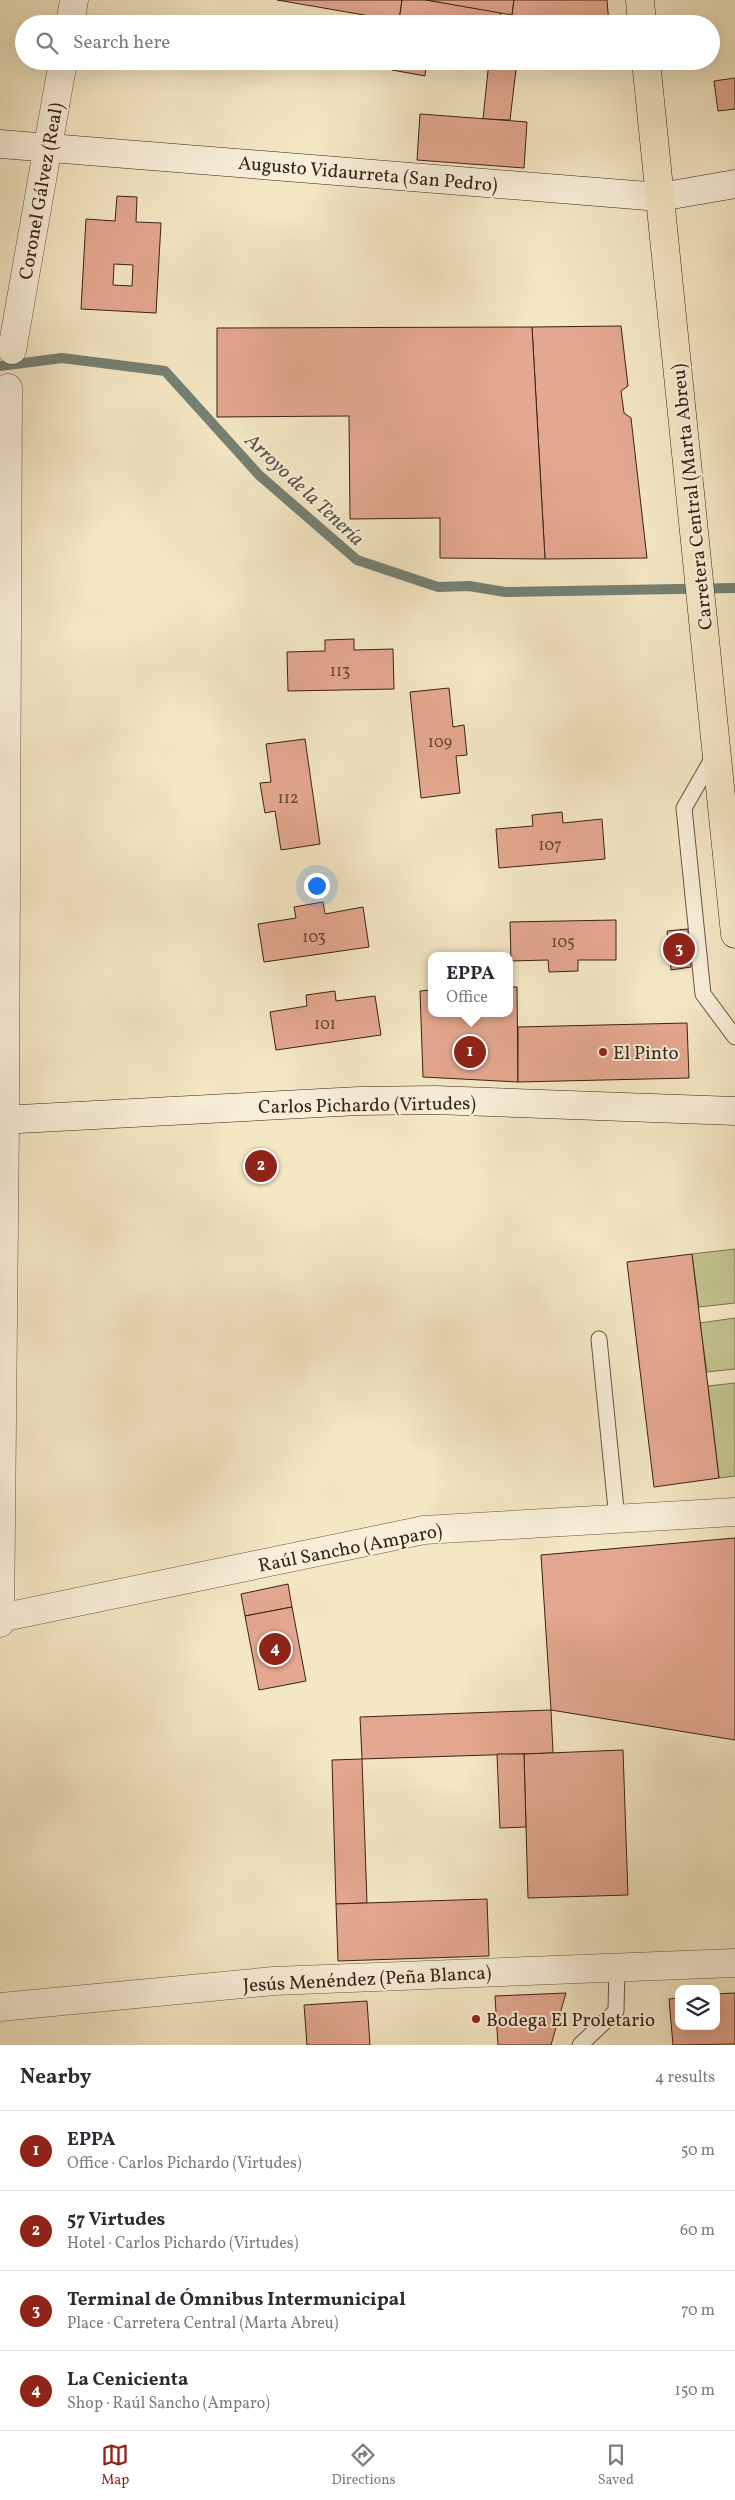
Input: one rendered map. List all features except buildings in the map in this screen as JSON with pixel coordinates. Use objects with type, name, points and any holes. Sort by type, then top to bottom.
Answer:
[{"type":"main road","points":[[640,0],[641,15]]},
{"type":"main road","name":"Carretera Central (Marta Abreu)","points":[[647,70],[735,934]]},
{"type":"street","points":[[72,15],[74,0]]},
{"type":"street","name":"Coronel Gálvez (Real)","points":[[12,350],[61,70]]},
{"type":"street","name":"Augusto Vidaurreta (San Pedro)","points":[[0,144],[660,197],[735,184]]},
{"type":"street","points":[[0,1623],[8,388]]},
{"type":"street","name":"Carlos Pichardo (Virtudes)","points":[[3,1120],[359,1101],[434,1100],[735,1111]]},
{"type":"street","name":"Raúl Sancho (Amparo)","points":[[0,1618],[424,1530],[735,1512]]},
{"type":"street","name":"Jesús Menéndez (Peña Blanca)","points":[[0,2007],[274,1981],[735,1964]]},
{"type":"lane","points":[[717,751],[684,808],[702,994],[735,1037]]},
{"type":"lane","points":[[600,1338],[616,1519]]},
{"type":"lane","points":[[580,2045],[616,2011],[617,1967]]},
{"type":"green space","points":[[735,1249],[735,1303],[699,1307],[692,1254]]},
{"type":"green space","points":[[735,1318],[735,1369],[707,1372],[700,1323]]},
{"type":"green space","points":[[735,1383],[735,1476],[719,1478],[708,1386]]},
{"type":"waterway","name":"Arroyo de la Tenería","points":[[0,366],[62,358],[165,371],[259,475],[357,560],[438,587],[469,586],[505,592],[735,588]]},
{"type":"place","name":"Terminal de Ómnibus Intermunicipal","points":[[679,949]]},
{"type":"place","name":"EPPA","points":[[470,1052]]},
{"type":"place","name":"El Pinto","points":[[603,1052]]},
{"type":"place","name":"57 Virtudes","points":[[261,1166]]},
{"type":"place","name":"La Cenicienta","points":[[275,1649]]},
{"type":"place","name":"Bodega El Proletario","points":[[476,2019]]}]
